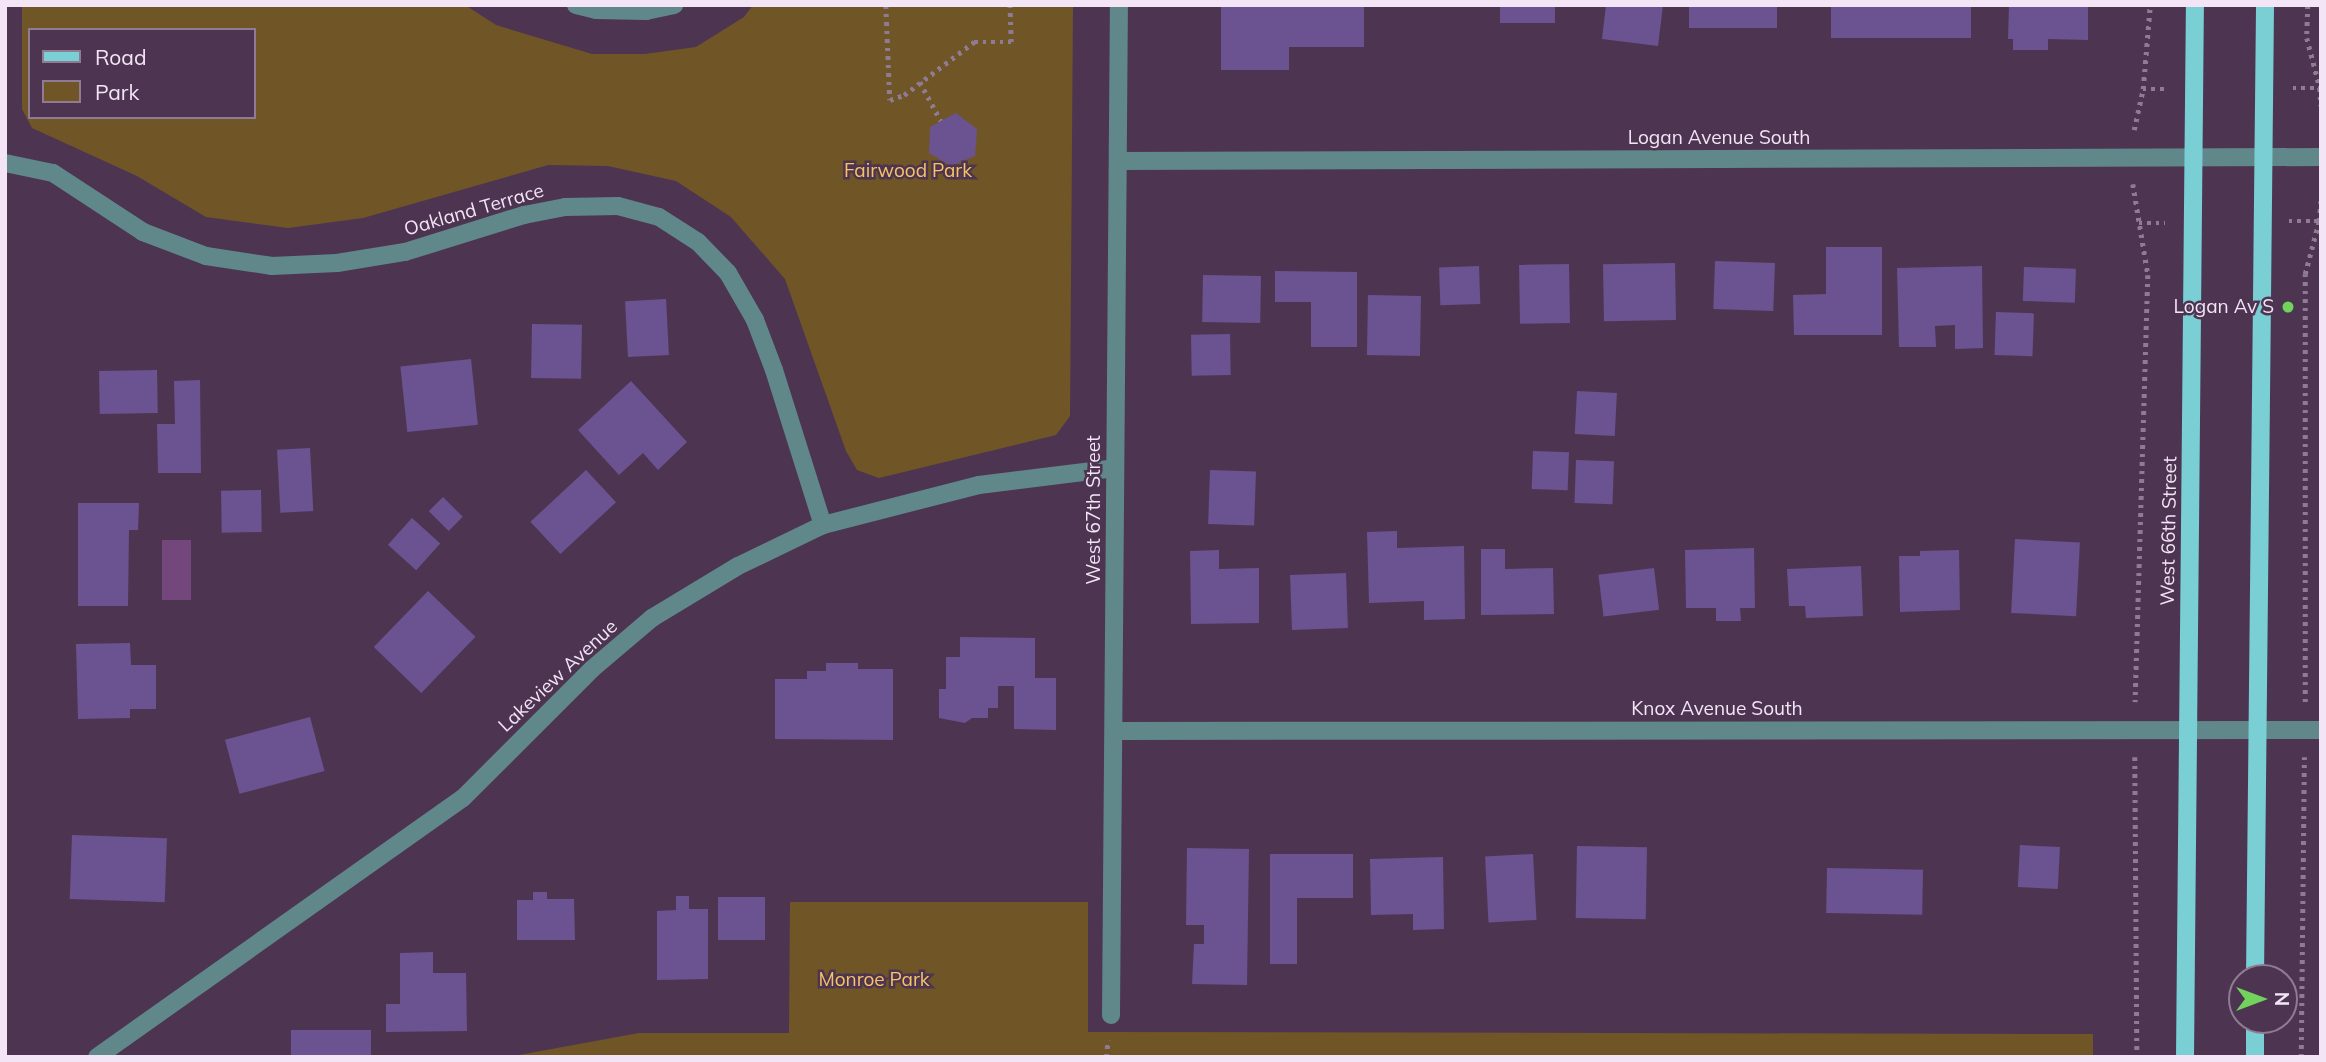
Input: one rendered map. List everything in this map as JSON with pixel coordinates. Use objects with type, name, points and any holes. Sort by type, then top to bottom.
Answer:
[{"type":"main road","name":"West 66th Street","points":[[2185,1057],[2196,5]]},
{"type":"main road","points":[[2255,964],[2265,221],[2265,5]]},
{"type":"main road","points":[[2255,1034],[2255,1057]]},
{"type":"street","points":[[576,5],[596,10],[646,11],[674,5]]},
{"type":"street","name":"West 67th Street","points":[[1111,1015],[1119,5]]},
{"type":"street","name":"Logan Avenue South","points":[[1118,162],[2321,157]]},
{"type":"street","name":"Oakland Terrace","points":[[5,163],[53,173],[143,232],[206,256],[272,266],[337,263],[405,252],[524,215],[565,207],[618,206],[659,217],[698,242],[728,273],[755,320],[774,370],[823,525]]},
{"type":"street","name":"Lakeview Avenue","points":[[97,1057],[463,798],[592,669],[652,618],[738,566],[823,525],[979,485],[1115,468]]},
{"type":"street","name":"Knox Avenue South","points":[[1114,731],[2313,730]]},
{"type":"path","points":[[886,5],[890,100],[920,82],[974,42],[1011,42],[1010,5]]},
{"type":"path","points":[[2134,121],[2143,89],[2150,5]]},
{"type":"path","points":[[2308,5],[2307,38],[2320,88],[2321,106]]},
{"type":"path","points":[[920,82],[941,121]]},
{"type":"path","points":[[2265,89],[2320,88]]},
{"type":"path","points":[[2143,89],[2195,89]]},
{"type":"path","points":[[2132,195],[2148,275],[2135,730],[2137,1057]]},
{"type":"path","points":[[2301,1057],[2313,730],[2305,274],[2319,221],[2321,197]]},
{"type":"path","points":[[2265,221],[2319,221]]},
{"type":"path","points":[[2139,223],[2193,222]]},
{"type":"green space","name":"Fairwood Park","points":[[22,5],[465,5],[496,25],[592,54],[645,54],[696,47],[744,17],[753,5],[1073,5],[1070,416],[1056,435],[879,478],[857,470],[846,451],[785,279],[731,217],[676,181],[608,166],[548,165],[363,218],[288,228],[206,217],[137,176],[32,128],[22,109]]},
{"type":"green space","name":"Monroe Park","points":[[790,902],[1088,902],[1088,1032],[2093,1034],[2093,1057],[508,1057],[639,1033],[789,1033]]},
{"type":"shaded area","points":[[162,540],[191,540],[191,600],[162,600]]},
{"type":"building","points":[[1221,5],[1364,5],[1364,47],[1289,47],[1289,70],[1221,70]]},
{"type":"building","points":[[1500,5],[1555,5],[1555,23],[1500,23]]},
{"type":"building","points":[[1606,5],[1663,5],[1658,46],[1602,39]]},
{"type":"building","points":[[1689,5],[1777,5],[1777,28],[1689,28]]},
{"type":"building","points":[[1831,5],[1971,5],[1971,38],[1831,38]]},
{"type":"building","points":[[2009,5],[2088,5],[2088,40],[2048,39],[2048,50],[2013,50],[2013,39],[2008,39]]},
{"type":"building","points":[[956,113],[977,129],[975,156],[951,166],[929,153],[930,127]]},
{"type":"building","points":[[1826,247],[1882,247],[1882,335],[1794,335],[1793,295],[1826,294]]},
{"type":"building","points":[[1715,261],[1775,263],[1773,311],[1713,309]]},
{"type":"building","points":[[1675,263],[1676,320],[1604,321],[1603,264]]},
{"type":"building","points":[[1569,264],[1570,323],[1520,324],[1519,265]]},
{"type":"building","points":[[1479,266],[1480,304],[1440,305],[1439,267]]},
{"type":"building","points":[[1982,266],[1983,348],[1955,349],[1955,325],[1935,326],[1936,347],[1899,347],[1897,268]]},
{"type":"building","points":[[2024,267],[2076,269],[2075,303],[2023,301]]},
{"type":"building","points":[[1275,271],[1357,272],[1357,347],[1311,347],[1311,302],[1275,302]]},
{"type":"building","points":[[1203,275],[1261,276],[1260,323],[1202,322]]},
{"type":"building","points":[[1368,295],[1421,296],[1420,356],[1367,355]]},
{"type":"building","points":[[666,299],[669,355],[628,357],[625,301]]},
{"type":"building","points":[[1996,312],[2034,313],[2032,356],[1994,355]]},
{"type":"building","points":[[532,324],[582,325],[581,379],[531,378]]},
{"type":"building","points":[[1230,334],[1231,375],[1192,376],[1191,335]]},
{"type":"building","points":[[471,359],[478,425],[407,432],[400,366]]},
{"type":"building","points":[[157,370],[158,413],[100,414],[99,371]]},
{"type":"building","points":[[200,380],[201,473],[158,473],[157,424],[175,424],[174,381]]},
{"type":"building","points":[[631,381],[687,442],[658,470],[643,453],[619,475],[578,430]]},
{"type":"building","points":[[1577,391],[1617,393],[1615,436],[1575,434]]},
{"type":"building","points":[[310,448],[313,511],[280,513],[277,450]]},
{"type":"building","points":[[1533,451],[1569,452],[1568,490],[1532,489]]},
{"type":"building","points":[[1576,460],[1614,461],[1612,504],[1574,503]]},
{"type":"building","points":[[586,470],[616,502],[560,554],[530,522]]},
{"type":"building","points":[[1210,470],[1256,472],[1254,526],[1208,524]]},
{"type":"building","points":[[261,490],[262,532],[222,533],[221,491]]},
{"type":"building","points":[[443,497],[463,517],[449,531],[429,511]]},
{"type":"building","points":[[78,503],[139,503],[138,530],[129,530],[128,606],[78,606]]},
{"type":"building","points":[[412,518],[440,543],[416,570],[388,545]]},
{"type":"building","points":[[1397,531],[1397,548],[1464,546],[1465,619],[1424,620],[1424,601],[1369,603],[1367,532]]},
{"type":"building","points":[[2015,539],[2080,542],[2076,616],[2011,613]]},
{"type":"building","points":[[1754,548],[1755,608],[1740,608],[1741,621],[1716,621],[1716,608],[1686,608],[1685,550]]},
{"type":"building","points":[[1481,549],[1505,549],[1505,569],[1553,568],[1554,614],[1481,615]]},
{"type":"building","points":[[1219,550],[1219,569],[1259,568],[1259,623],[1191,624],[1190,551]]},
{"type":"building","points":[[1959,550],[1960,610],[1900,612],[1899,556],[1920,556],[1920,551]]},
{"type":"building","points":[[1861,566],[1863,616],[1806,618],[1805,606],[1789,606],[1787,569]]},
{"type":"building","points":[[1654,568],[1659,610],[1604,617],[1598,575]]},
{"type":"building","points":[[1346,573],[1348,628],[1292,630],[1290,575]]},
{"type":"building","points":[[428,591],[475,637],[421,693],[374,647]]},
{"type":"building","points":[[960,637],[1035,638],[1035,678],[1056,678],[1056,730],[1014,729],[1014,686],[998,686],[998,708],[988,708],[988,718],[972,718],[965,723],[939,718],[939,689],[946,689],[946,657],[960,657]]},
{"type":"building","points":[[130,643],[131,665],[156,665],[156,709],[130,709],[130,718],[78,719],[76,644]]},
{"type":"building","points":[[826,663],[858,663],[858,669],[893,669],[893,740],[775,739],[775,679],[807,679],[807,671],[826,671]]},
{"type":"building","points":[[310,717],[324,771],[239,794],[225,740]]},
{"type":"building","points":[[72,835],[167,838],[165,902],[70,899]]},
{"type":"building","points":[[2020,845],[2060,847],[2058,889],[2018,887]]},
{"type":"building","points":[[1577,846],[1647,847],[1646,919],[1576,918]]},
{"type":"building","points":[[1187,848],[1249,849],[1247,985],[1192,984],[1194,944],[1204,944],[1204,925],[1186,925]]},
{"type":"building","points":[[1270,854],[1353,854],[1353,898],[1297,898],[1297,964],[1270,964]]},
{"type":"building","points":[[1533,854],[1536,920],[1489,922],[1485,857]]},
{"type":"building","points":[[1443,857],[1444,929],[1413,930],[1413,914],[1371,915],[1370,859]]},
{"type":"building","points":[[1827,868],[1923,870],[1922,915],[1826,913]]},
{"type":"building","points":[[533,892],[547,892],[547,899],[574,899],[575,940],[517,940],[517,900],[533,900]]},
{"type":"building","points":[[676,896],[689,896],[689,909],[708,909],[708,979],[657,980],[657,911],[676,910]]},
{"type":"building","points":[[718,897],[765,897],[765,940],[718,940]]},
{"type":"building","points":[[433,952],[433,973],[466,973],[467,1031],[386,1032],[386,1004],[400,1004],[400,953]]},
{"type":"building","points":[[291,1030],[371,1030],[371,1057],[291,1057]]},
{"type":"place","name":"Logan Av S","points":[[2288,307]]}]
